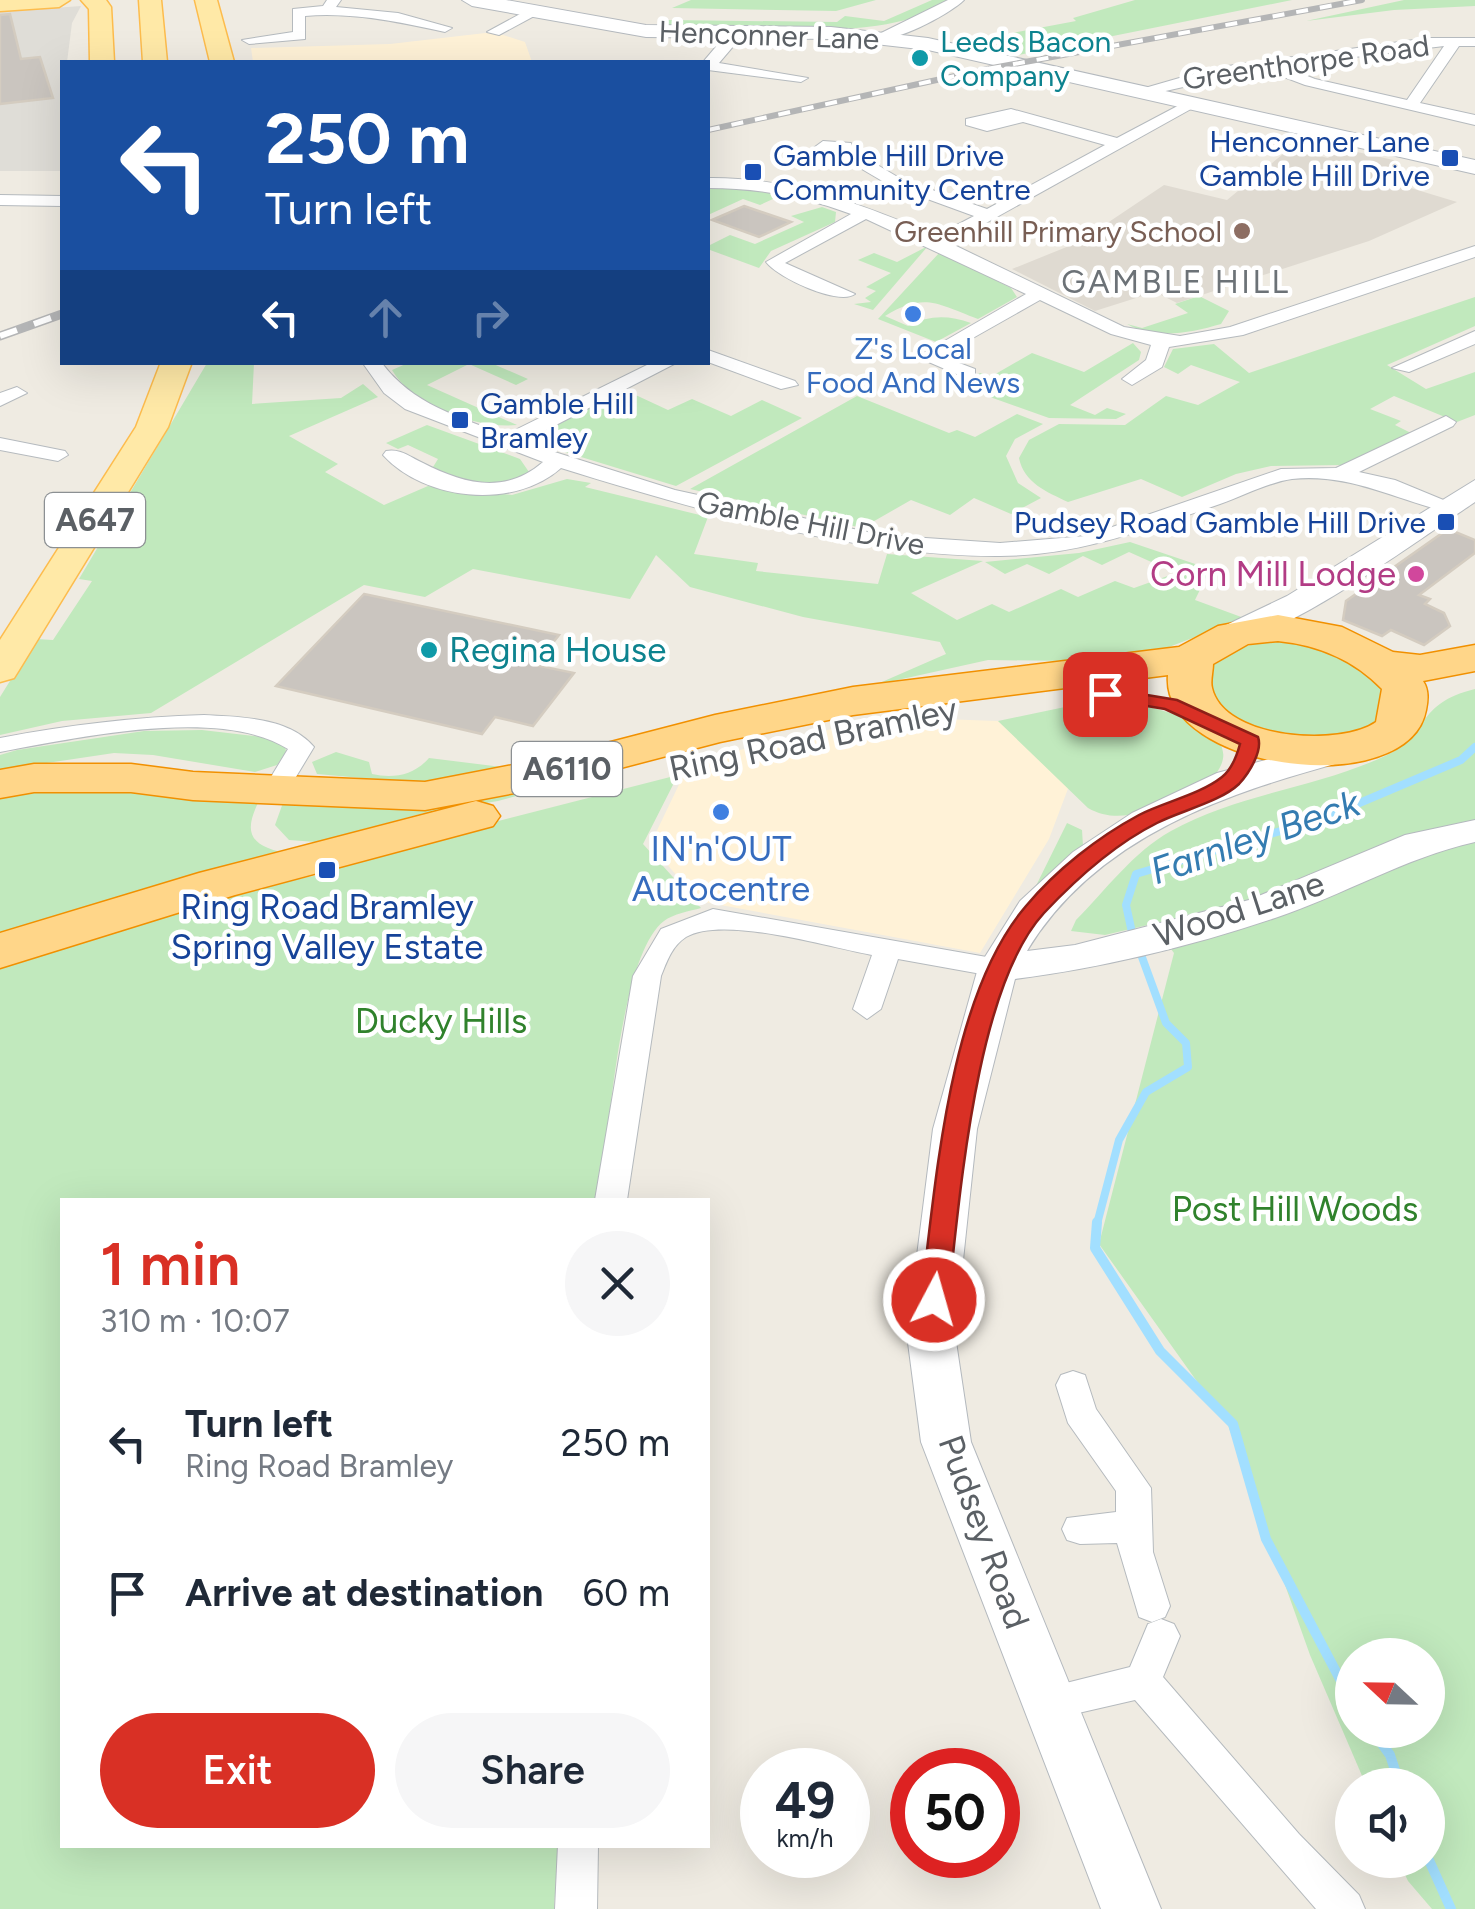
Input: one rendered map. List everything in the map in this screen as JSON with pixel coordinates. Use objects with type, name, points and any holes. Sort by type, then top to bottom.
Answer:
[{"type":"highway","name":"A6110","points":[[1191,659],[1234,634],[1272,628],[1336,641],[1388,665],[1465,672]]},
{"type":"highway","points":[[1191,659],[1184,680],[1190,697],[1235,750]]},
{"type":"highway","name":"Ring Road Bramley","points":[[0,784],[34,778],[131,778],[276,790],[425,796],[552,772],[715,729],[853,700],[1191,659]]},
{"type":"highway","points":[[1388,665],[1406,687],[1404,715]]},
{"type":"highway","name":"A6110","points":[[1235,750],[1340,751],[1389,735],[1404,715],[1429,694],[1465,672]]},
{"type":"highway","name":"Ring Road Bramley","points":[[0,951],[80,924],[393,835],[884,717],[1084,693],[1127,694],[1170,704],[1235,750]]},
{"type":"highway","name":"A6110","points":[[276,790],[260,827],[265,840],[280,846],[393,835]]},
{"type":"main road","points":[[0,4],[59,0]]},
{"type":"main road","points":[[92,0],[100,8],[102,60]]},
{"type":"main road","points":[[150,0],[155,60]]},
{"type":"main road","points":[[171,0],[175,60]]},
{"type":"main road","points":[[206,0],[221,60]]},
{"type":"main road","name":"A647","points":[[0,617],[96,473],[151,365]]},
{"type":"main road","name":"A647","points":[[0,670],[152,427],[176,365]]},
{"type":"street","name":"Henconner Lane","points":[[472,0],[646,31],[880,37],[1475,167]]},
{"type":"street","points":[[880,37],[941,12],[958,0]]},
{"type":"street","points":[[249,40],[300,36],[298,12],[330,5],[445,28]]},
{"type":"street","points":[[494,32],[531,12]]},
{"type":"street","points":[[710,64],[730,43],[732,34]]},
{"type":"street","points":[[1410,106],[1455,41]]},
{"type":"street","name":"Greenthorpe Road","points":[[1139,92],[1265,64],[1376,46],[1475,42]]},
{"type":"street","points":[[1265,64],[1310,82],[1475,120]]},
{"type":"street","points":[[710,66],[801,78]]},
{"type":"street","points":[[938,242],[1192,104]]},
{"type":"street","points":[[1022,118],[1119,144]]},
{"type":"street","points":[[846,153],[895,182],[990,216]]},
{"type":"street","points":[[710,183],[757,181],[863,214],[938,242],[1133,336],[1161,341],[1209,337],[1475,251]]},
{"type":"street","points":[[0,200],[60,201]]},
{"type":"street","points":[[846,294],[782,271],[775,262],[863,214]]},
{"type":"street","points":[[968,373],[926,357],[1040,294]]},
{"type":"street","points":[[1402,368],[1475,337]]},
{"type":"street","points":[[1132,379],[1156,363],[1161,341]]},
{"type":"street","points":[[710,357],[788,385]]},
{"type":"street","name":"Gamble Hill Drive","points":[[374,365],[390,389],[412,406],[505,442],[670,495],[881,541],[1000,550],[1120,534],[1264,478],[1338,474],[1388,484],[1447,506]]},
{"type":"street","points":[[505,442],[663,365]]},
{"type":"street","points":[[1338,474],[1446,422]]},
{"type":"street","points":[[0,444],[58,455]]},
{"type":"street","points":[[393,456],[432,479],[508,488],[525,486],[558,460]]},
{"type":"street","points":[[1234,634],[1322,588],[1475,490]]},
{"type":"street","points":[[1322,588],[1315,616],[1336,641]]},
{"type":"street","points":[[0,745],[76,730],[173,722],[255,728],[291,735],[302,747],[276,790]]},
{"type":"street","name":"Pudsey Road","points":[[1131,1909],[946,1442],[931,1335],[956,1128],[998,968],[1034,910],[1086,860],[1235,750]]},
{"type":"street","name":"Wood Lane","points":[[998,968],[1075,958],[1262,909],[1418,843],[1475,831]]},
{"type":"street","points":[[1034,910],[1051,938],[1062,945],[1109,947]]},
{"type":"street","points":[[611,1198],[647,976],[661,940],[679,927],[714,918],[998,968]]},
{"type":"street","points":[[866,1009],[887,951]]},
{"type":"street","points":[[1073,1385],[1080,1413],[1133,1488],[1135,1552],[1156,1621],[1142,1682]]},
{"type":"street","points":[[1080,1530],[1135,1526]]},
{"type":"street","points":[[1048,1703],[1142,1682]]},
{"type":"street","points":[[1142,1682],[1344,1909]]},
{"type":"street","points":[[576,1909],[578,1848]]},
{"type":"shaded area","points":[[81,6],[72,23],[67,60],[60,60],[60,171],[0,171],[0,12]]},
{"type":"shaded area","points":[[494,32],[525,42],[531,60],[253,60],[251,48],[390,44]]},
{"type":"shaded area","name":"Greenhill Primary School","points":[[1339,148],[1398,161],[1381,179],[1457,202],[1369,241],[1177,303],[1155,292],[1095,311],[1012,269],[1079,242],[1164,185],[1227,200],[1289,149],[1328,158]]},
{"type":"shaded area","points":[[884,717],[998,721],[1069,786],[1049,839],[980,953],[699,901],[650,845],[686,770],[731,752]]},
{"type":"green space","points":[[691,0],[876,0],[836,11],[672,8]]},
{"type":"green space","points":[[932,0],[947,0],[923,14],[853,28],[771,30],[665,25],[668,20],[837,22],[845,16],[884,21]]},
{"type":"green space","points":[[1135,0],[1292,0],[1003,58],[948,45],[1076,21],[1073,18]]},
{"type":"green space","points":[[1404,0],[1475,0],[1475,6],[1394,10],[1306,21]]},
{"type":"green space","points":[[733,186],[784,194],[760,205],[743,199],[710,214],[710,189]]},
{"type":"green space","points":[[822,207],[836,212],[835,222],[771,251],[759,268],[710,250],[710,245],[730,235],[755,244],[804,222],[791,216]]},
{"type":"green space","points":[[928,246],[873,310],[854,304],[871,302],[865,298],[876,291],[866,287],[891,273],[858,260],[874,253],[897,262]]},
{"type":"green space","points":[[940,252],[1011,288],[1017,297],[978,319],[921,302],[885,316],[908,326],[939,317],[971,323],[936,342],[878,319]]},
{"type":"green space","points":[[1199,296],[1229,311],[1221,324],[1161,333],[1138,329],[1127,324],[1142,328],[1188,313],[1175,304]]},
{"type":"green space","points":[[1475,297],[1475,326],[1387,365],[1426,389],[1475,372],[1475,415],[1457,422],[1394,396],[1370,409],[1401,421],[1395,425],[1411,433],[1343,465],[1271,466],[1236,474],[1182,497],[1141,479],[1068,502],[1038,486],[1022,467],[1019,458],[1029,440],[1059,424],[1125,425],[1166,396],[1198,405],[1240,382],[1191,365],[1178,374],[1164,367],[1173,349],[1214,344],[1249,373]]},
{"type":"green space","points":[[1133,343],[1141,352],[1139,360],[1070,405],[1095,415],[1107,408],[1126,414],[1116,419],[1049,418],[959,386],[980,373],[992,376],[1032,353],[1084,372]]},
{"type":"green space","points":[[206,365],[254,365],[252,404],[341,398],[363,384],[378,397],[289,436],[338,464],[325,472],[384,505],[428,486],[512,495],[567,479],[591,483],[585,487],[708,517],[694,554],[758,563],[756,571],[878,584],[887,554],[983,561],[911,593],[957,620],[992,604],[1009,612],[1061,589],[1078,597],[1115,581],[1134,588],[1176,573],[1129,552],[1102,565],[1083,556],[1049,574],[1027,564],[1005,574],[985,562],[1079,553],[1130,542],[1210,569],[1195,600],[1244,618],[1151,654],[1068,661],[988,660],[875,685],[946,654],[940,642],[803,617],[690,587],[656,555],[630,599],[473,569],[425,597],[364,585],[151,713],[62,721],[0,735],[0,697],[36,639],[53,640],[92,581],[79,579]]},
{"type":"green space","points":[[403,365],[467,365],[427,385],[517,425],[484,423],[448,413],[415,395],[392,370]]},
{"type":"green space","points":[[471,365],[496,365],[528,379],[516,385]]},
{"type":"green space","points":[[627,391],[668,410],[692,399],[731,416],[762,400],[802,418],[676,486],[545,446],[542,431]]},
{"type":"green space","points":[[857,396],[949,433],[957,430],[975,437],[1017,414],[1043,424],[1015,439],[1006,456],[1018,483],[1041,498],[1011,514],[974,498],[950,515],[911,500],[862,528],[690,489]]},
{"type":"green space","points":[[427,425],[520,459],[529,472],[507,481],[468,480],[433,467],[438,459],[408,445],[398,449],[386,443]]},
{"type":"green space","points":[[1293,640],[1354,661],[1389,696],[1375,726],[1331,742],[1239,728],[1198,678],[1205,667],[1226,652]]},
{"type":"green space","name":"Post Hill Woods","points":[[1475,689],[1475,1909],[1432,1909],[1407,1878],[1445,1878],[1445,1768],[1359,1768],[1350,1748],[1445,1748],[1445,1638],[1335,1638],[1335,1713],[1310,1655],[1228,1425],[1099,1244],[1174,953],[1152,924],[1105,935],[1071,931],[1076,920],[1120,872],[1157,839],[1224,808],[1387,755],[1411,738],[1442,703]]},
{"type":"green space","points":[[1103,699],[1163,711],[1206,729],[1219,742],[1223,757],[1215,775],[1152,808],[1120,816],[1104,814],[1088,808],[998,721]]},
{"type":"green space","points":[[862,714],[711,744],[498,801],[424,813],[316,842],[289,840],[275,825],[284,800],[323,801],[812,716]]},
{"type":"green space","points":[[202,730],[271,738],[285,745],[286,752],[277,765],[255,772],[153,755],[114,753],[0,770],[0,755],[17,750],[144,731]]},
{"type":"green space","points":[[336,752],[369,762],[372,774],[380,775],[410,772],[429,758],[526,770],[417,783],[317,774],[312,762]]},
{"type":"green space","name":"Ducky Hills","points":[[678,775],[643,844],[701,908],[664,921],[649,940],[636,971],[618,1051],[600,1198],[60,1198],[60,1848],[558,1848],[554,1909],[0,1909],[0,968],[203,899],[318,875],[400,846]]},
{"type":"green space","points":[[22,787],[261,797],[252,821],[253,837],[258,843],[292,855],[0,938],[0,790]]},
{"type":"green space","points":[[1067,823],[1082,830],[1083,846],[1028,902]]},
{"type":"building","points":[[10,14],[21,59],[40,57],[53,98],[0,104],[0,15]]},
{"type":"building","points":[[744,206],[791,222],[759,237],[712,220]]},
{"type":"building","name":"Corn Mill Lodge","points":[[1448,529],[1475,540],[1475,553],[1419,595],[1430,599],[1425,604],[1444,613],[1450,626],[1424,645],[1391,630],[1382,636],[1343,620],[1346,601]]},
{"type":"building","name":"Regina House","points":[[364,594],[559,635],[535,665],[574,673],[533,726],[495,717],[482,734],[276,686]]},
{"type":"waterway","name":"Farnley Beck","points":[[1133,937],[1126,905],[1136,874],[1324,818],[1461,760],[1475,747]]},
{"type":"waterway","name":"Farnley Beck","points":[[1097,1224],[1119,1140],[1146,1092],[1188,1067],[1186,1043],[1166,1023],[1139,949]]},
{"type":"waterway","name":"Farnley Beck","points":[[1097,1222],[1095,1248],[1160,1351],[1233,1424],[1266,1539],[1335,1670]]},
{"type":"waterway","name":"Farnley Beck","points":[[1385,1748],[1394,1768]]},
{"type":"waterway","name":"Farnley Beck","points":[[1437,1878],[1451,1909]]},
{"type":"railway","points":[[710,130],[987,69],[1362,0]]},
{"type":"railway","points":[[0,336],[60,315]]},
{"type":"place","name":"Leeds Bacon Company","points":[[920,58]]},
{"type":"place","name":"Henconner Lane Gamble Hill Drive","points":[[1450,158]]},
{"type":"place","name":"Gamble Hill Drive Community Centre","points":[[753,172]]},
{"type":"place","name":"Greenhill Primary School","points":[[1242,231]]},
{"type":"place","name":"Z's Local Food And News","points":[[913,314]]},
{"type":"place","name":"Gamble Hill Bramley","points":[[460,420]]},
{"type":"place","name":"Pudsey Road Gamble Hill Drive","points":[[1446,522]]},
{"type":"place","name":"Corn Mill Lodge","points":[[1416,574]]},
{"type":"place","name":"Regina House","points":[[429,650]]},
{"type":"place","name":"IN'n'OUT Autocentre","points":[[721,812]]},
{"type":"place","name":"Ring Road Bramley Spring Valley Estate","points":[[327,870]]},
{"type":"district","name":"GAMBLE HILL","points":[[1176,282]]},
{"type":"route","points":[[934,1300],[956,1128],[988,995],[1008,948],[1034,910],[1086,860],[1145,820],[1230,781],[1248,756],[1251,742],[1170,704],[1127,694],[1105,694]]}]
